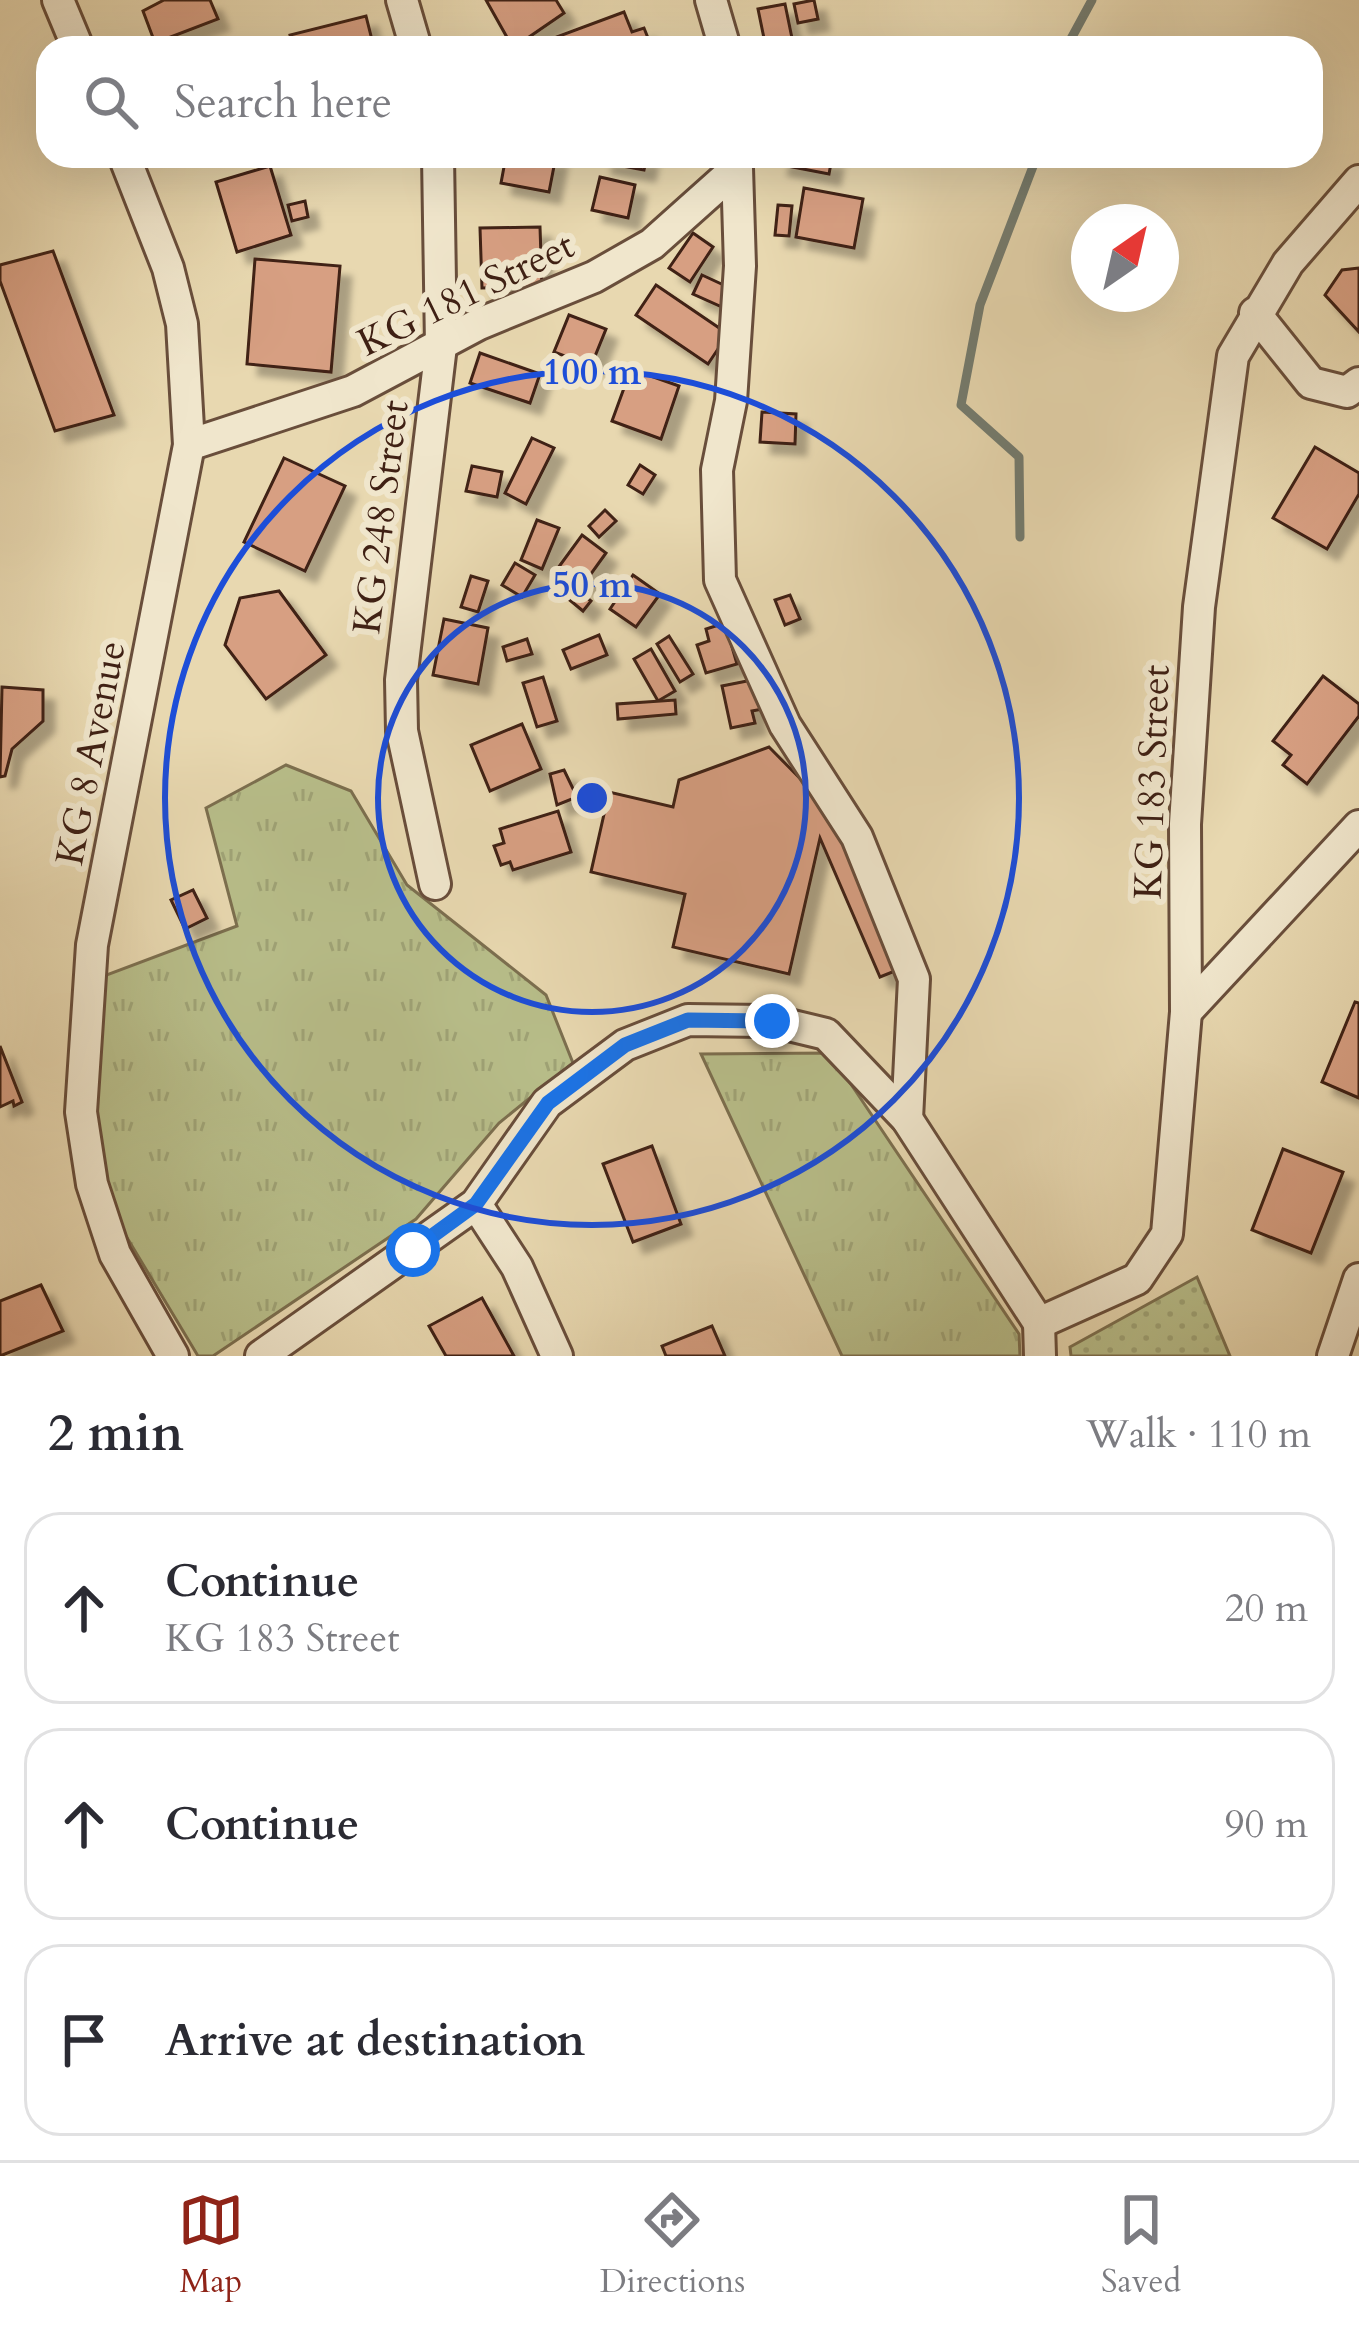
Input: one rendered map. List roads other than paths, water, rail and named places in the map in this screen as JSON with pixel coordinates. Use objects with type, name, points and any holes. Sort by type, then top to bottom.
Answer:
[{"type":"street","points":[[58,0],[73,36]]},
{"type":"street","points":[[401,0],[412,36]]},
{"type":"street","points":[[711,0],[722,36]]},
{"type":"street","name":"KG 8 Avenue","points":[[129,168],[168,268],[182,324],[189,445],[92,946],[81,1112],[92,1184],[115,1254],[173,1356]]},
{"type":"street","name":"KG 248 Street","points":[[436,884],[401,731],[400,680],[442,346],[438,168]]},
{"type":"street","name":"KG 181 Street","points":[[189,445],[353,391],[478,324],[594,277],[652,244],[731,168]]},
{"type":"street","points":[[737,168],[740,266],[731,401],[718,470],[719,580],[785,725],[857,837],[914,979],[907,1119]]},
{"type":"street","name":"KG 183 Street","points":[[1039,1323],[1137,1279],[1167,1234],[1186,1012],[1184,824],[1199,607],[1233,356],[1288,263],[1359,181]]},
{"type":"street","points":[[1255,313],[1311,382],[1347,392],[1359,383]]},
{"type":"street","points":[[1186,1012],[1359,826]]},
{"type":"street","points":[[261,1356],[476,1204],[548,1103],[625,1045],[688,1020],[772,1021],[826,1034],[907,1119],[1039,1323],[1040,1356]]},
{"type":"street","points":[[476,1204],[517,1267],[556,1356]]},
{"type":"street","points":[[1333,1356],[1359,1279]]},
{"type":"waterway","points":[[1072,36],[1092,0]]},
{"type":"waterway","points":[[1020,537],[1019,457],[961,405],[980,305],[1032,168]]}]
